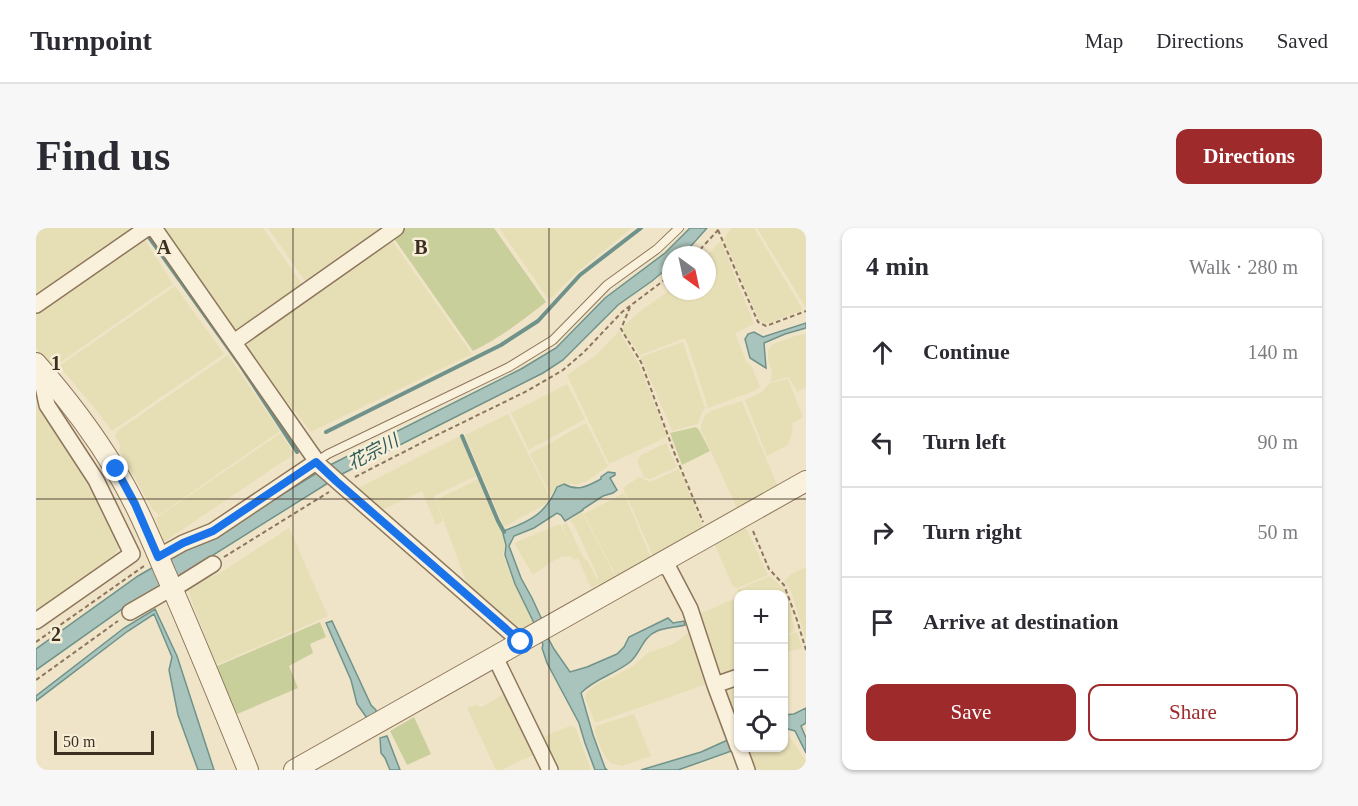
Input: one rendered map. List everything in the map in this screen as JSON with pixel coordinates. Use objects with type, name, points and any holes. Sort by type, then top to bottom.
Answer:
[{"type":"street","points":[[36,305],[147,228]]},
{"type":"street","points":[[154,228],[318,464],[521,642]]},
{"type":"street","points":[[234,342],[396,228]]},
{"type":"street","points":[[37,364],[74,408],[116,469],[135,504],[155,560],[248,770]]},
{"type":"street","points":[[36,621],[132,554],[96,480],[47,405],[37,364]]},
{"type":"street","points":[[155,560],[183,543],[213,531],[318,464]]},
{"type":"street","points":[[294,770],[806,481]]},
{"type":"street","points":[[130,612],[213,564]]},
{"type":"street","points":[[659,564],[669,569],[690,609],[734,734]]},
{"type":"street","points":[[495,657],[550,770]]},
{"type":"street","points":[[715,685],[734,678]]},
{"type":"street","points":[[741,752],[747,770]]},
{"type":"lane","points":[[318,464],[339,449],[509,367],[553,340],[607,285],[657,249],[679,228]]},
{"type":"path","points":[[703,246],[719,229],[758,322],[766,326],[806,311]]},
{"type":"path","points":[[213,564],[338,483],[526,391],[563,370],[584,352],[622,312],[662,282]]},
{"type":"path","points":[[630,307],[621,329],[640,362],[708,536]]},
{"type":"path","points":[[746,515],[769,570],[784,585],[806,650]]},
{"type":"path","points":[[36,642],[119,582],[155,560]]},
{"type":"path","points":[[36,680],[130,612]]},
{"type":"shaded area","points":[[36,228],[128,228],[130,231],[36,298]]},
{"type":"shaded area","points":[[163,228],[263,228],[302,284],[239,331],[233,331]]},
{"type":"shaded area","points":[[268,228],[380,228],[305,281]]},
{"type":"shaded area","points":[[499,228],[632,228],[576,273],[549,300]]},
{"type":"shaded area","points":[[731,228],[754,228],[803,310],[766,324],[759,320],[724,239]]},
{"type":"shaded area","points":[[757,228],[806,228],[806,308]]},
{"type":"shaded area","points":[[144,238],[173,284],[52,368],[36,348],[36,312]]},
{"type":"shaded area","points":[[390,238],[472,354],[311,432],[252,358],[247,348],[249,340]]},
{"type":"shaded area","points":[[721,241],[754,324],[735,333],[760,387],[708,408],[685,338],[640,355],[623,330],[624,326],[638,313],[662,296],[662,300],[716,300],[716,246]]},
{"type":"shaded area","points":[[175,286],[224,354],[112,431],[59,366]]},
{"type":"shaded area","points":[[619,331],[639,364],[667,437],[609,464],[567,375],[595,356]]},
{"type":"shaded area","points":[[806,334],[806,387],[797,392],[789,377],[770,382],[772,372],[768,350],[771,345]]},
{"type":"shaded area","points":[[683,342],[705,408],[698,424],[672,431],[641,357]]},
{"type":"shaded area","points":[[228,355],[280,431],[159,515],[153,510],[119,450],[121,446],[115,436],[117,431]]},
{"type":"shaded area","points":[[788,379],[803,417],[791,424],[793,429],[788,445],[767,456],[745,400],[762,392],[770,383]]},
{"type":"shaded area","points":[[567,384],[585,419],[529,450],[511,413]]},
{"type":"shaded area","points":[[36,394],[41,412],[78,463],[98,498],[119,548],[114,555],[36,612]]},
{"type":"shaded area","points":[[742,401],[778,487],[738,510],[701,430],[701,425],[705,415],[711,411]]},
{"type":"shaded area","points":[[508,414],[550,497],[546,504],[504,527],[465,435]]},
{"type":"shaded area","points":[[586,423],[608,466],[587,481],[576,485],[564,483],[556,486],[551,496],[530,454]]},
{"type":"shaded area","points":[[281,433],[294,454],[164,542],[156,518]]},
{"type":"shaded area","points":[[460,436],[476,476],[434,496],[443,521],[436,525],[422,491],[382,510],[358,488]]},
{"type":"shaded area","points":[[666,443],[677,467],[650,479],[644,477],[637,462],[641,455]]},
{"type":"shaded area","points":[[679,469],[704,529],[654,557],[623,488],[639,477],[650,482]]},
{"type":"shaded area","points":[[478,479],[501,530],[505,545],[503,555],[514,584],[534,625],[522,632],[515,629],[470,592],[436,500]]},
{"type":"shaded area","points":[[624,493],[651,558],[617,578],[584,514]]},
{"type":"shaded area","points":[[582,512],[616,578],[600,588],[599,584],[591,588],[578,558],[574,560],[570,556],[553,561],[533,575],[514,543],[560,524],[571,546],[562,525],[567,523],[584,559],[587,560],[598,581],[570,520]]},
{"type":"shaded area","points":[[289,528],[328,616],[216,665],[187,588],[220,573]]},
{"type":"shaded area","points":[[746,528],[768,575],[737,588],[732,585],[715,545]]},
{"type":"shaded area","points":[[806,567],[806,640],[791,591],[784,581],[791,574]]},
{"type":"shaded area","points":[[770,576],[784,590],[737,590]]},
{"type":"shaded area","points":[[734,599],[734,675],[718,681],[695,616]]},
{"type":"shaded area","points":[[788,600],[790,605],[795,631],[788,634]]},
{"type":"shaded area","points":[[688,632],[707,684],[595,723],[585,697],[587,692],[599,683],[633,666],[648,653],[673,644]]},
{"type":"shaded area","points":[[797,632],[802,648],[788,652],[788,635]]},
{"type":"shaded area","points":[[734,683],[734,719],[721,689]]},
{"type":"shaded area","points":[[505,693],[535,754],[502,770],[496,770],[467,708],[475,705],[482,707]]},
{"type":"shaded area","points":[[634,714],[651,756],[622,766],[611,763],[598,742],[596,726]]},
{"type":"shaded area","points":[[570,726],[575,727],[591,770],[554,770],[540,738]]},
{"type":"shaded area","points":[[788,738],[806,761],[806,770],[754,770],[747,752],[788,752]]},
{"type":"green space","points":[[406,228],[494,228],[546,302],[502,335],[473,351],[393,237]]},
{"type":"green space","points":[[696,427],[710,451],[682,465],[670,433]]},
{"type":"green space","points":[[320,622],[326,637],[310,644],[313,653],[289,666],[298,688],[235,715],[215,667]]},
{"type":"green space","points":[[414,717],[431,754],[407,765],[390,731]]},
{"type":"water","points":[[690,228],[707,228],[691,246],[672,246]]},
{"type":"water","name":"花宗川","points":[[662,255],[662,273],[618,305],[563,360],[543,373],[344,473],[151,594],[128,605],[36,670],[36,649],[138,576],[183,550],[202,544],[328,466],[521,369],[556,348],[605,298]]},
{"type":"water","points":[[806,323],[806,328],[764,343],[766,368],[750,358],[745,339],[748,334],[754,332],[763,337]]},
{"type":"water","points":[[608,472],[615,473],[610,478],[617,490],[613,493],[603,496],[565,521],[557,513],[534,528],[514,536],[509,546],[547,636],[570,672],[617,654],[629,637],[668,618],[673,623],[684,621],[685,625],[663,629],[652,634],[630,662],[581,693],[593,735],[607,770],[595,770],[579,723],[547,663],[535,625],[515,584],[505,555],[506,545],[503,534],[506,530],[523,523],[543,510],[557,487],[564,484],[574,488],[583,487],[601,479]]},
{"type":"water","points":[[155,609],[177,656],[214,770],[198,770],[178,715],[169,670],[172,657],[154,614],[36,701],[36,696],[124,628]]},
{"type":"water","points":[[332,621],[371,705],[376,710],[376,715],[367,718],[357,704],[351,680],[326,623]]},
{"type":"water","points":[[806,708],[806,723],[801,726],[806,738],[806,753],[795,731],[788,729],[788,715]]},
{"type":"water","points":[[387,736],[400,770],[390,770],[381,753],[380,738]]},
{"type":"water","points":[[730,739],[734,743],[734,750],[678,770],[641,770],[701,752]]},
{"type":"waterway","points":[[326,432],[501,345],[538,321],[580,275],[641,228]]},
{"type":"waterway","points":[[146,233],[239,363],[297,452]]},
{"type":"waterway","points":[[462,436],[504,532]]},
{"type":"route","points":[[116,469],[135,504],[158,557],[183,543],[213,531],[316,462],[521,642]]}]
